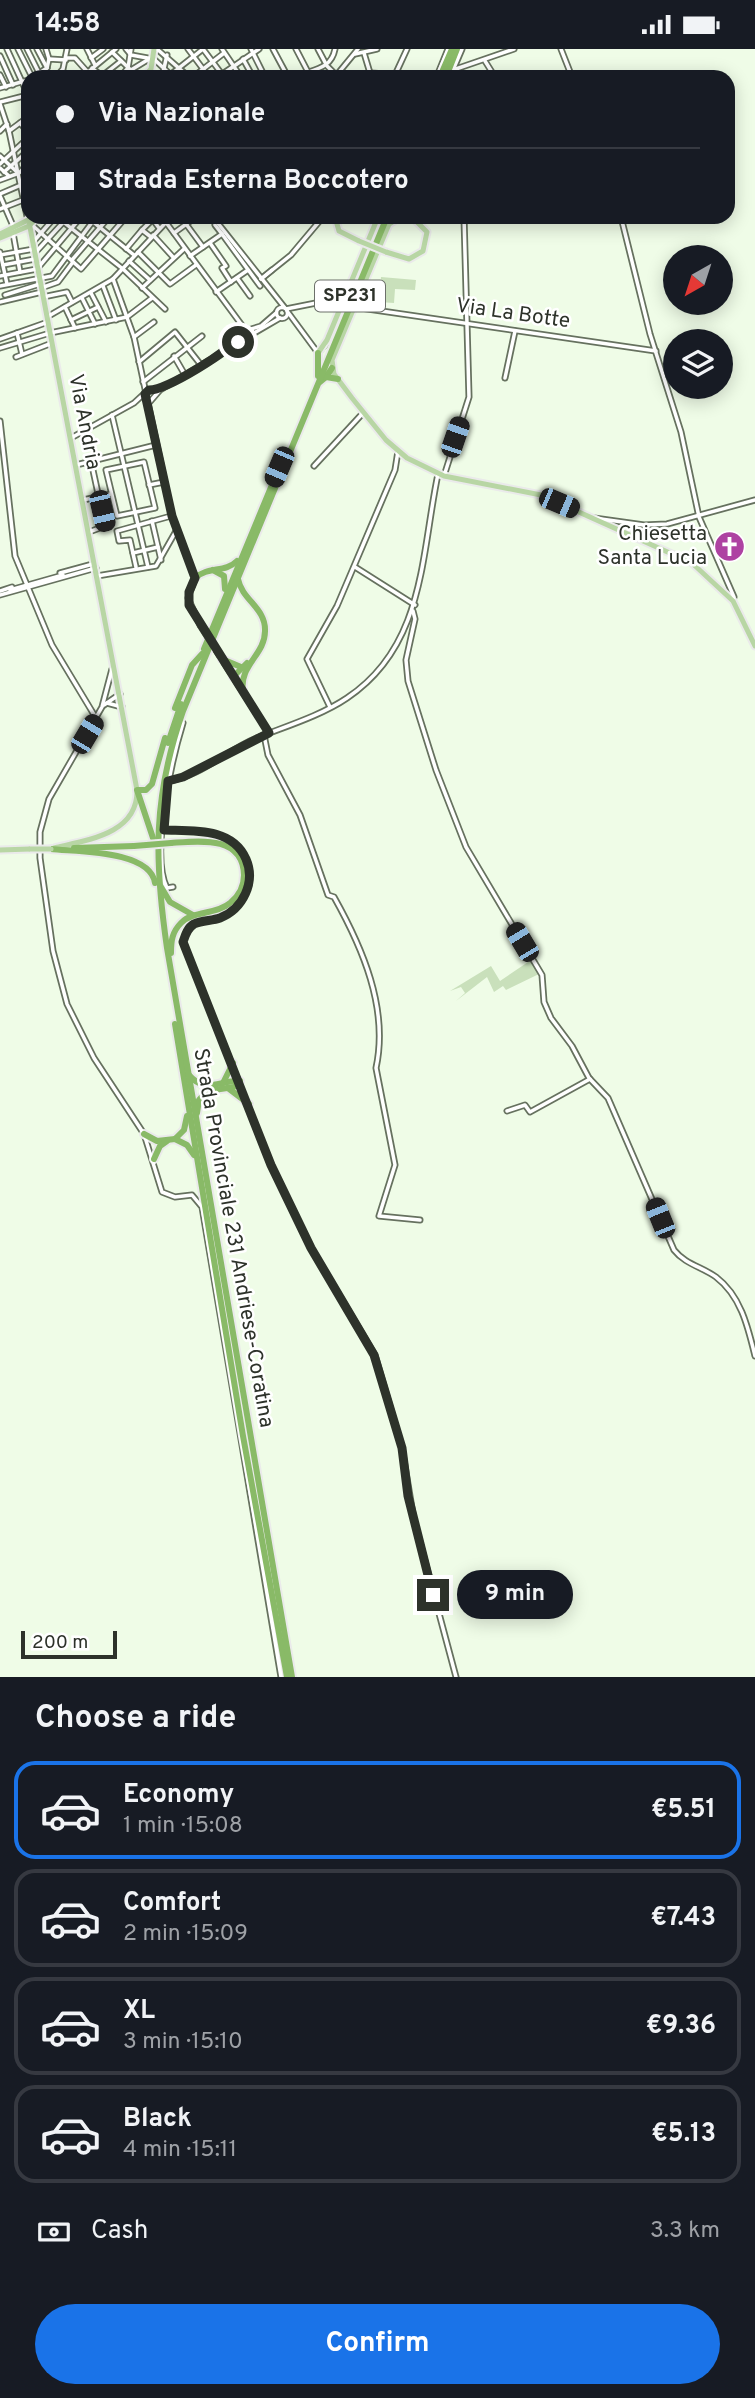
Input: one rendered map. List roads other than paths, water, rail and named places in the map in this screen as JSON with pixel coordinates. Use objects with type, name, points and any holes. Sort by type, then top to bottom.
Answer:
[{"type":"highway","points":[[445,70],[455,49]]},
{"type":"highway","name":"Strada Provinciale 231 Andriese-Coratina","points":[[292,1677],[198,1132],[185,1074],[156,855],[161,793],[172,745],[240,559],[379,224]]},
{"type":"highway","name":"Strada Provinciale 231 Andriese-Coratina","points":[[287,1677],[200,1179],[157,894],[153,838],[157,796],[166,748],[175,719],[317,386],[379,224]]},
{"type":"highway","points":[[317,376],[320,350]]},
{"type":"highway","points":[[317,386],[332,367]]},
{"type":"highway","points":[[326,377],[338,379]]},
{"type":"highway","points":[[195,578],[204,571],[229,568],[240,559]]},
{"type":"highway","points":[[213,570],[224,576],[226,584],[220,612]]},
{"type":"highway","points":[[233,677],[260,647],[265,631],[260,613],[247,599],[237,578]]},
{"type":"highway","points":[[220,612],[233,599],[247,599]]},
{"type":"highway","points":[[153,838],[137,790],[146,790],[152,784],[192,665],[202,654]]},
{"type":"highway","points":[[222,659],[242,670]]},
{"type":"highway","points":[[242,670],[243,691]]},
{"type":"highway","points":[[51,849],[171,843],[223,843],[232,849],[243,866],[243,885],[232,901],[222,908],[195,915],[179,925],[171,941],[176,1002]]},
{"type":"highway","points":[[51,849],[136,860],[151,871],[157,894]]},
{"type":"highway","points":[[156,855],[161,886],[166,897],[180,910],[195,915]]},
{"type":"highway","points":[[224,1086],[233,1063]]},
{"type":"highway","points":[[185,1074],[203,1086],[224,1086],[248,1104]]},
{"type":"highway","points":[[175,1139],[187,1121],[185,1074]]},
{"type":"highway","points":[[198,1132],[197,1106],[202,1095],[212,1089],[240,1081]]},
{"type":"highway","points":[[144,1134],[158,1143]]},
{"type":"highway","points":[[150,1146],[175,1139],[187,1145],[194,1154],[200,1179]]},
{"type":"highway","points":[[154,1159],[158,1143]]},
{"type":"main road","points":[[150,70],[156,49]]},
{"type":"main road","points":[[150,70],[152,59]]},
{"type":"main road","points":[[1,233],[26,224]]},
{"type":"main road","name":"Via Andria","points":[[32,224],[37,269],[137,790]]},
{"type":"main road","points":[[337,224],[339,231],[359,241],[409,259],[422,251],[427,232],[420,224]]},
{"type":"main road","points":[[320,350],[327,340],[379,224]]},
{"type":"main road","points":[[388,225],[332,360],[332,367],[338,379],[363,413],[398,451],[441,475],[541,495],[692,563],[733,601],[755,646]]},
{"type":"main road","points":[[0,850],[51,849],[116,829],[135,808],[137,790]]},
{"type":"street","points":[[18,49],[26,70]]},
{"type":"street","points":[[27,49],[38,70]]},
{"type":"street","points":[[37,49],[47,68]]},
{"type":"street","points":[[44,70],[49,59],[46,49]]},
{"type":"street","points":[[59,70],[66,59],[67,49]]},
{"type":"street","points":[[87,49],[97,70]]},
{"type":"street","points":[[156,49],[167,55],[182,70]]},
{"type":"street","points":[[188,49],[203,69],[223,51],[237,70]]},
{"type":"street","points":[[228,70],[251,51],[259,49]]},
{"type":"street","points":[[273,49],[284,70]]},
{"type":"street","points":[[296,49],[304,70]]},
{"type":"street","points":[[318,49],[330,70]]},
{"type":"street","points":[[340,70],[358,49]]},
{"type":"street","points":[[355,54],[377,49]]},
{"type":"street","points":[[398,70],[407,49]]},
{"type":"street","points":[[455,49],[453,70],[514,49]]},
{"type":"street","points":[[561,49],[569,70]]},
{"type":"street","points":[[13,85],[0,56],[8,50],[22,70]]},
{"type":"street","points":[[180,68],[202,50],[218,70]]},
{"type":"street","points":[[91,58],[109,51]]},
{"type":"street","points":[[109,51],[130,69]]},
{"type":"street","points":[[92,70],[109,51]]},
{"type":"street","points":[[251,51],[261,70]]},
{"type":"street","points":[[316,70],[327,66],[334,51]]},
{"type":"street","points":[[130,69],[129,52],[152,59],[164,69],[167,55]]},
{"type":"street","points":[[365,53],[371,70]]},
{"type":"street","points":[[49,59],[75,58],[85,70]]},
{"type":"street","points":[[130,69],[152,59]]},
{"type":"street","points":[[243,59],[249,70]]},
{"type":"street","points":[[485,60],[491,70]]},
{"type":"street","points":[[110,70],[121,61]]},
{"type":"street","points":[[0,75],[6,87]]},
{"type":"street","points":[[0,88],[21,82]]},
{"type":"street","points":[[20,272],[13,230],[2,208],[0,195],[21,185],[0,103],[21,98]]},
{"type":"street","points":[[0,120],[5,115]]},
{"type":"street","points":[[9,131],[20,123]]},
{"type":"street","points":[[0,131],[7,124]]},
{"type":"street","points":[[2,164],[21,144]]},
{"type":"street","points":[[10,166],[21,157]]},
{"type":"street","points":[[2,164],[19,173]]},
{"type":"street","points":[[2,164],[10,166]]},
{"type":"street","points":[[2,164],[9,176]]},
{"type":"street","points":[[0,180],[19,173]]},
{"type":"street","points":[[2,208],[21,198]]},
{"type":"street","points":[[34,224],[81,269],[118,226]]},
{"type":"street","points":[[34,251],[41,233],[49,224]]},
{"type":"street","points":[[3,265],[19,262],[62,224]]},
{"type":"street","points":[[66,224],[122,269],[165,309]]},
{"type":"street","points":[[3,276],[37,269],[77,224]]},
{"type":"street","points":[[5,295],[41,288],[90,224]]},
{"type":"street","points":[[98,224],[126,249],[159,271],[170,284],[196,265]]},
{"type":"street","points":[[0,302],[54,284],[102,224]]},
{"type":"street","points":[[126,249],[147,224]]},
{"type":"street","points":[[156,224],[159,228]]},
{"type":"street","points":[[0,339],[47,320],[113,279],[164,224]]},
{"type":"street","points":[[167,224],[245,333]]},
{"type":"street","points":[[220,224],[251,270],[261,279],[263,286]]},
{"type":"street","points":[[261,279],[302,244],[317,224]]},
{"type":"street","points":[[168,781],[183,777],[267,734],[346,699],[373,676],[396,646],[415,605],[441,475],[469,397],[464,224]]},
{"type":"street","points":[[623,224],[656,351],[681,432],[699,517],[734,597],[733,601]]},
{"type":"street","points":[[174,233],[186,225],[203,247]]},
{"type":"street","points":[[215,225],[263,286],[320,350]]},
{"type":"street","points":[[142,230],[173,257]]},
{"type":"street","points":[[190,256],[222,234]]},
{"type":"street","points":[[210,243],[226,266],[222,268],[231,282]]},
{"type":"street","points":[[142,288],[173,257],[185,249]]},
{"type":"street","points":[[6,300],[0,254],[34,251]]},
{"type":"street","points":[[130,261],[150,280]]},
{"type":"street","points":[[216,292],[251,270],[267,275]]},
{"type":"street","points":[[52,275],[54,284]]},
{"type":"street","points":[[263,286],[267,275]]},
{"type":"street","points":[[237,278],[250,296]]},
{"type":"street","points":[[113,279],[134,337],[176,531],[195,578],[188,598],[200,625],[267,734],[268,755],[300,815],[327,895],[334,897],[360,944],[367,966],[376,1017],[379,1054],[376,1068],[395,1165],[379,1216],[420,1220]]},
{"type":"street","points":[[4,285],[67,292],[73,303]]},
{"type":"street","points":[[103,285],[116,320]]},
{"type":"street","points":[[91,292],[106,322]]},
{"type":"street","points":[[272,294],[276,312],[282,318],[298,324]]},
{"type":"street","points":[[82,298],[95,324]]},
{"type":"street","points":[[0,348],[50,333],[127,317],[152,298]]},
{"type":"street","points":[[358,298],[366,308]]},
{"type":"street","points":[[71,437],[145,394],[160,390],[185,375],[233,345],[245,333],[261,326],[280,307],[286,310],[316,303],[341,305]]},
{"type":"street","points":[[65,307],[75,328]]},
{"type":"street","points":[[71,320],[98,307]]},
{"type":"street","name":"Via La Botte","points":[[354,307],[656,351]]},
{"type":"street","points":[[245,333],[282,318],[286,310]]},
{"type":"street","points":[[134,337],[154,322]]},
{"type":"street","points":[[505,378],[515,331]]},
{"type":"street","points":[[17,332],[22,354]]},
{"type":"street","points":[[139,362],[175,332],[201,365]]},
{"type":"street","points":[[143,382],[187,345],[202,336]]},
{"type":"street","points":[[33,338],[33,359]]},
{"type":"street","points":[[16,357],[52,343]]},
{"type":"street","points":[[6,347],[8,355]]},
{"type":"street","points":[[174,356],[185,375]]},
{"type":"street","points":[[143,382],[154,392]]},
{"type":"street","points":[[147,406],[154,392]]},
{"type":"street","points":[[314,466],[363,413]]},
{"type":"street","points":[[111,415],[148,567]]},
{"type":"street","points":[[0,421],[15,557],[52,645],[96,718]]},
{"type":"street","points":[[76,465],[156,445]]},
{"type":"street","points":[[330,707],[307,659],[354,566],[396,470],[398,451]]},
{"type":"street","points":[[396,470],[407,458]]},
{"type":"street","points":[[89,531],[105,526],[91,461]]},
{"type":"street","points":[[144,462],[149,485],[155,508],[117,516],[106,470],[144,462]]},
{"type":"street","points":[[149,485],[164,482]]},
{"type":"street","points":[[83,500],[111,494]]},
{"type":"street","points":[[594,518],[644,525],[699,517],[755,500]]},
{"type":"street","points":[[136,567],[130,540],[119,541],[117,531],[172,516]]},
{"type":"street","points":[[152,521],[161,561]]},
{"type":"street","points":[[97,576],[136,567],[156,566],[176,531]]},
{"type":"street","points":[[133,553],[158,547]]},
{"type":"street","points":[[716,556],[727,549]]},
{"type":"street","points":[[0,593],[96,566]]},
{"type":"street","points":[[354,566],[415,605]]},
{"type":"street","points":[[413,611],[415,619],[406,660],[408,681],[436,770],[466,847],[542,975],[544,1002],[551,1018],[590,1079],[608,1098],[674,1250],[681,1259],[726,1286],[743,1313],[755,1356]]},
{"type":"street","points":[[113,656],[102,707],[49,799],[40,832],[40,858],[53,951],[67,1004],[93,1058],[144,1134],[150,1146],[162,1192],[175,1197],[192,1195],[202,1207],[281,1677]]},
{"type":"street","points":[[106,696],[111,692],[120,694]]},
{"type":"street","points":[[102,707],[120,694]]},
{"type":"street","points":[[107,703],[122,707]]},
{"type":"street","points":[[173,887],[167,888],[163,874],[164,830],[168,781],[183,723]]},
{"type":"street","points":[[164,830],[201,831],[224,837],[243,853],[248,863],[248,887],[237,907],[219,919],[195,923],[189,928],[183,942],[271,1165],[311,1248],[374,1355],[396,1423],[408,1496],[456,1677]]},
{"type":"street","points":[[507,1111],[525,1105],[530,1112],[590,1079]]},
{"type":"place","name":"Chiesetta Santa Lucia","points":[[730,546]]}]
